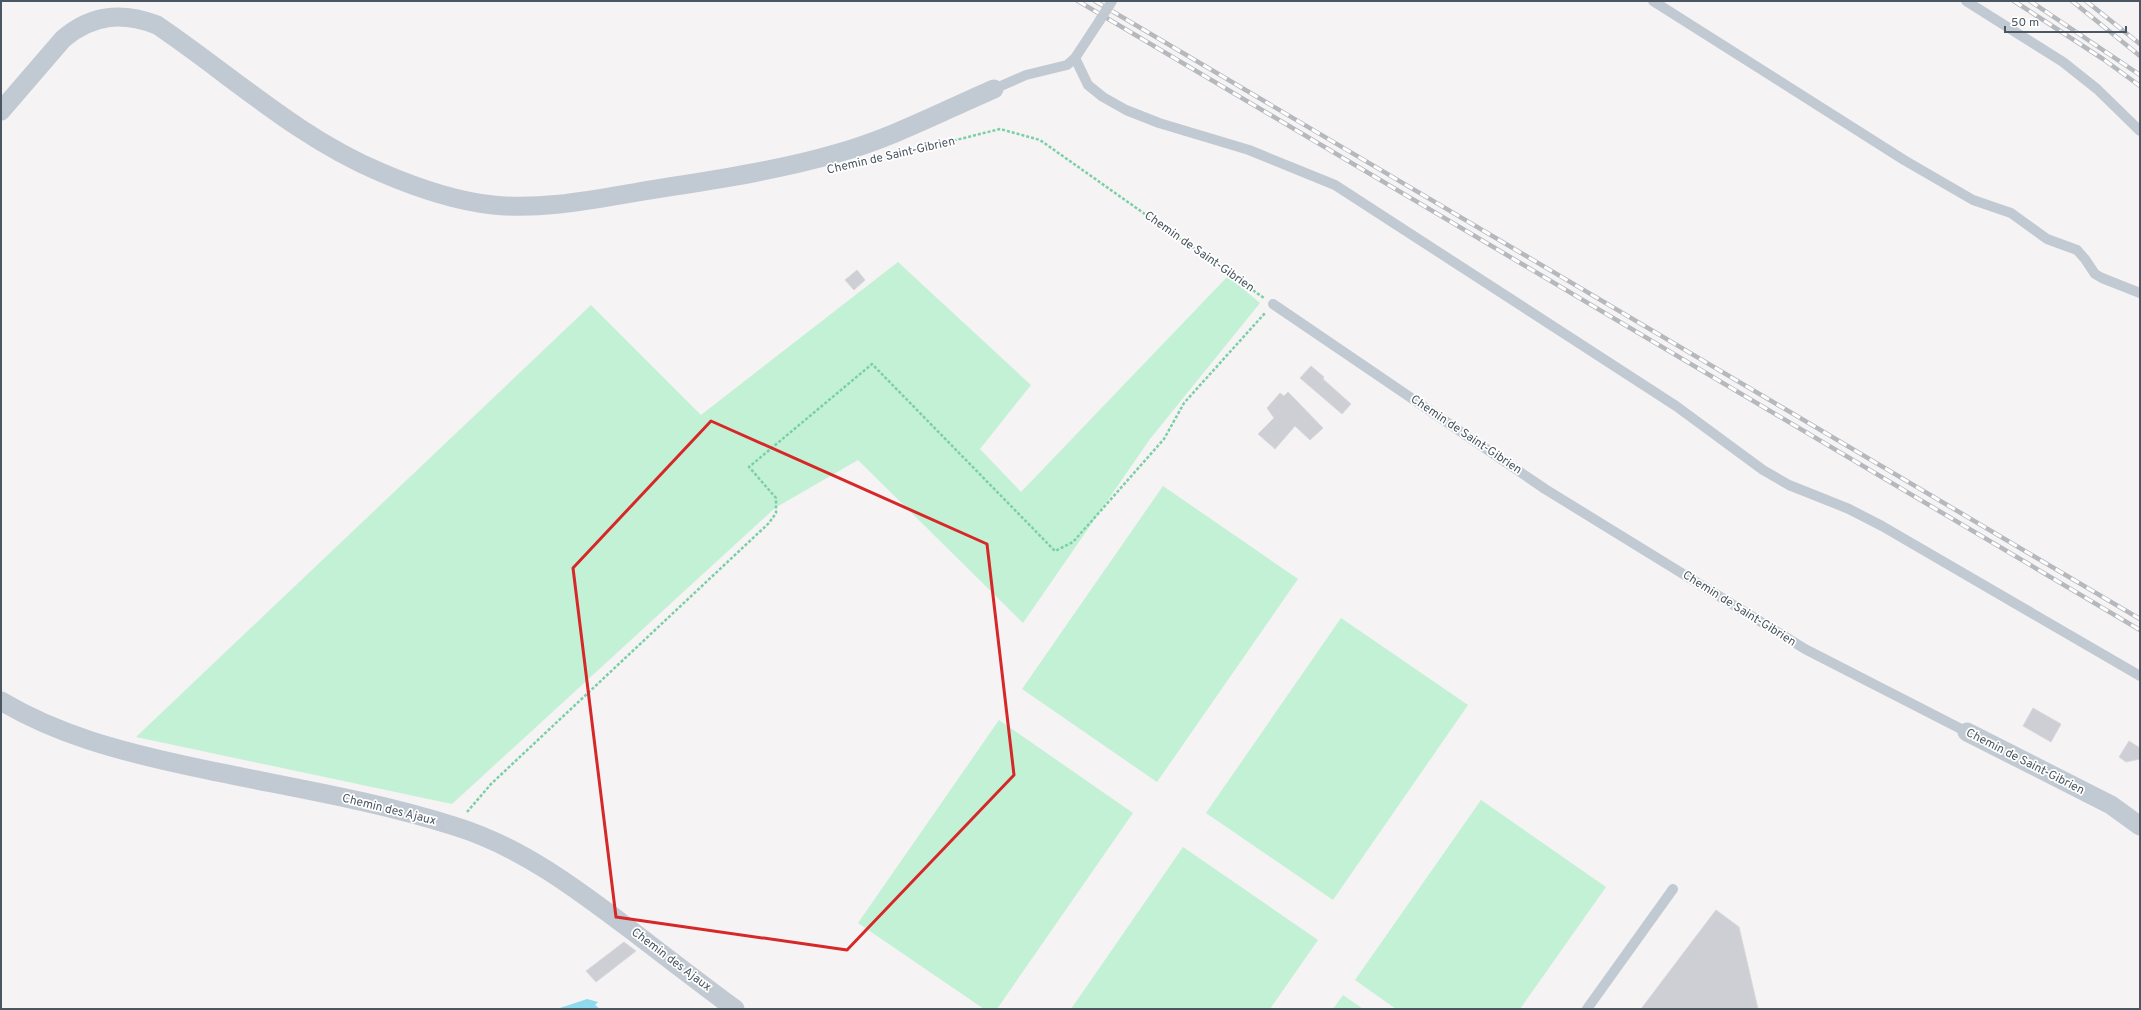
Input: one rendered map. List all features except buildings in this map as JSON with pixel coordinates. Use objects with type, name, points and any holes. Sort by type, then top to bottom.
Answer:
[{"type":"street","points":[[1,111],[63,39],[73,30],[88,22],[106,17],[139,18],[157,25],[268,107],[318,141],[378,171],[441,195],[495,205],[529,206],[580,202],[769,171],[861,145],[994,89]]},
{"type":"street","name":"Chemin des Ajaux","points":[[1,701],[45,724],[103,746],[221,774],[364,802],[454,826],[477,834],[540,865],[590,899],[735,1009]]},
{"type":"street","name":"Chemin de Saint-Gibrien","points":[[1967,732],[2111,806],[2140,826]]},
{"type":"lane","points":[[994,89],[1026,75],[1067,65],[1075,58],[1112,1]]},
{"type":"lane","points":[[1653,1],[1904,160],[1973,200],[2011,213],[2047,239],[2077,250],[2095,274],[2140,293]]},
{"type":"lane","points":[[1966,1],[2063,62],[2097,89],[2140,131]]},
{"type":"lane","points":[[1075,58],[1088,85],[1103,97],[1126,110],[1159,123],[1250,150],[1335,186],[1670,402],[1763,470],[1789,485],[1849,510],[1882,526],[2140,676]]},
{"type":"lane","name":"Chemin de Saint-Gibrien","points":[[1273,304],[1545,489],[1804,649],[1967,732]]},
{"type":"lane","points":[[1588,1009],[1673,889]]},
{"type":"path","name":"Chemin de Saint-Gibrien","points":[[873,161],[1000,129],[1040,140],[1273,304]]},
{"type":"path","points":[[454,826],[491,784],[769,523],[776,513],[776,498],[748,467],[872,364],[1055,551],[1073,542],[1083,531],[1164,439],[1184,403],[1273,304]]},
{"type":"highlighted area","points":[[711,421],[987,544],[1014,775],[847,950],[616,917],[573,568]]},
{"type":"green space","points":[[898,262],[1031,385],[980,449],[1021,492],[1228,276],[1260,303],[1150,439],[1023,623],[858,460],[775,508],[452,804],[136,737],[591,305],[701,415]]},
{"type":"green space","points":[[1163,486],[1298,579],[1157,782],[1022,689]]},
{"type":"green space","points":[[1341,618],[1468,705],[1333,900],[1206,813]]},
{"type":"green space","points":[[999,720],[1133,813],[997,1009],[984,1009],[858,923]]},
{"type":"green space","points":[[1481,800],[1606,887],[1520,1009],[1396,1009],[1355,980]]},
{"type":"green space","points":[[1183,847],[1318,940],[1270,1009],[1071,1009]]},
{"type":"green space","points":[[1343,995],[1363,1009],[1333,1009]]},
{"type":"water","points":[[587,999],[598,1002],[595,1005],[600,1009],[557,1009]]},
{"type":"railway","points":[[1078,1],[2140,630]]},
{"type":"railway","points":[[1095,1],[2140,619]]},
{"type":"railway","points":[[2014,1],[2103,59],[2140,86]]},
{"type":"railway","points":[[2030,1],[2140,75]]},
{"type":"railway","points":[[2072,1],[2140,56]]},
{"type":"railway","points":[[2086,1],[2140,44]]}]
